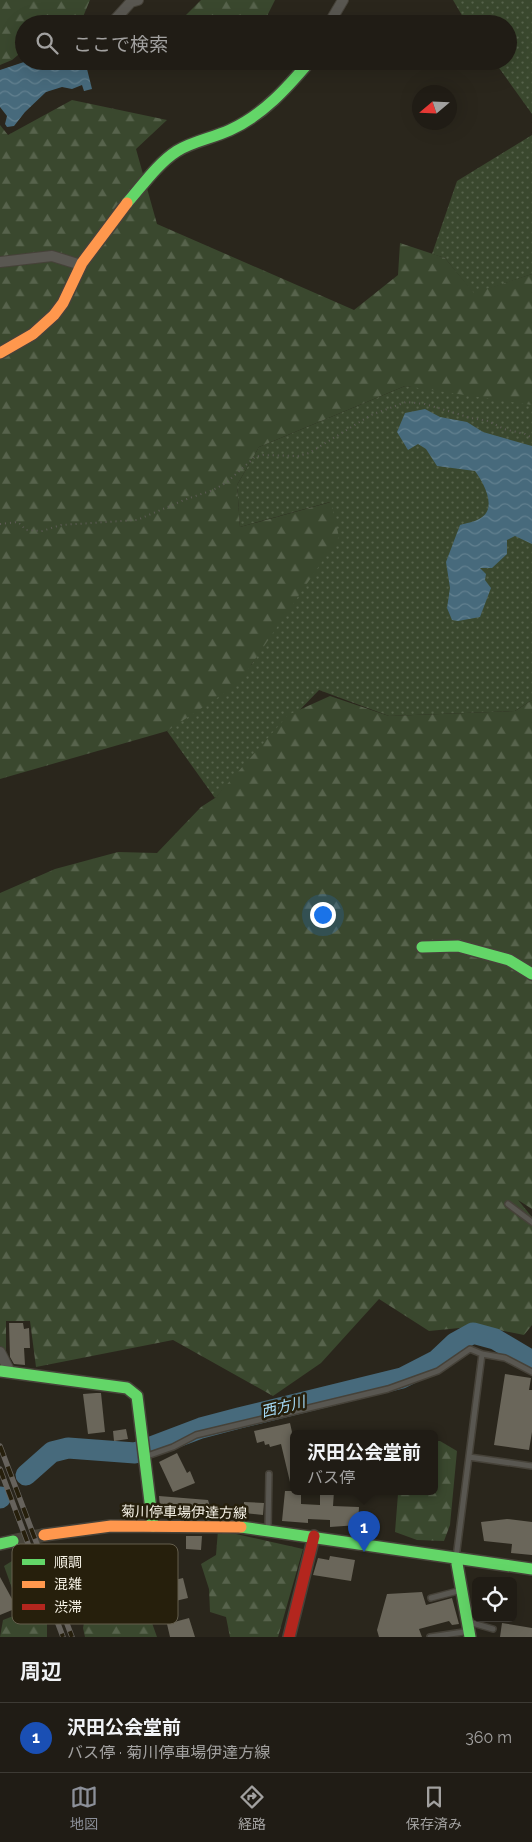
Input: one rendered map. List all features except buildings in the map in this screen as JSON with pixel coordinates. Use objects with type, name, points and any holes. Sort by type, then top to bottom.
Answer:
[{"type":"street","points":[[119,15],[131,2],[138,0]]},
{"type":"street","points":[[334,15],[344,0]]},
{"type":"street","points":[[0,353],[26,339],[49,321],[60,307],[81,265],[109,226],[170,156],[186,146],[231,130],[271,105],[302,70]]},
{"type":"street","points":[[0,262],[52,256],[81,265]]},
{"type":"street","points":[[422,947],[458,946],[509,960],[532,974]]},
{"type":"street","points":[[0,1352],[5,1372],[127,1388],[137,1396],[153,1526]]},
{"type":"street","name":"菊川停車場伊達方線","points":[[44,1535],[111,1526],[237,1526],[532,1569]]},
{"type":"street","points":[[289,1637],[314,1536]]},
{"type":"street","points":[[0,1544],[13,1540]]},
{"type":"street","points":[[456,1558],[463,1590],[467,1632]]},
{"type":"lane","points":[[508,1204],[532,1222]]},
{"type":"lane","points":[[145,1456],[173,1447],[196,1435],[388,1389],[438,1371],[470,1349],[482,1354],[505,1358],[532,1372]]},
{"type":"lane","points":[[456,1558],[482,1354]]},
{"type":"lane","points":[[469,1457],[532,1466]]},
{"type":"lane","points":[[268,1530],[269,1474]]},
{"type":"lane","points":[[431,1598],[463,1590]]},
{"type":"lane","points":[[430,1637],[493,1629]]},
{"type":"path","points":[[0,524],[18,522],[26,530],[42,531],[61,525],[137,520],[213,490],[226,483],[255,457],[263,455],[298,456],[309,453],[371,415],[406,402],[426,404],[471,418],[488,421],[504,430],[526,434],[532,438]]},
{"type":"green space","points":[[0,0],[90,0],[84,15],[15,15],[15,58],[0,65]]},
{"type":"green space","points":[[201,0],[275,0],[268,15],[186,15]]},
{"type":"green space","points":[[453,0],[532,0],[532,114],[500,70],[517,70],[517,15],[462,15]]},
{"type":"green space","points":[[72,100],[167,120],[136,149],[157,224],[354,310],[398,275],[400,243],[445,258],[474,293],[532,274],[532,405],[405,386],[259,447],[237,485],[240,527],[331,502],[339,537],[238,684],[167,731],[0,779],[0,125],[8,135]]},
{"type":"green space","points":[[532,135],[532,274],[474,294],[445,258],[432,254],[457,181]]},
{"type":"green space","points":[[405,386],[532,397],[532,700],[515,711],[389,716],[319,690],[215,798],[167,731],[252,664],[330,502],[240,527],[237,485],[259,447]]},
{"type":"green space","points":[[330,696],[389,716],[515,711],[532,700],[532,1209],[518,1200],[532,1217],[532,1325],[524,1335],[480,1326],[429,1331],[379,1299],[321,1363],[273,1396],[173,1340],[36,1367],[30,1321],[6,1321],[6,1365],[0,1351],[0,893],[55,869],[118,852],[157,853],[201,807],[215,798],[288,715]]},
{"type":"green space","points":[[438,1441],[457,1451],[450,1525],[444,1541],[417,1540],[395,1532],[398,1495],[438,1495]]},
{"type":"green space","points":[[218,1530],[303,1549],[278,1637],[230,1637],[226,1617],[210,1612],[209,1589],[201,1564],[216,1555]]},
{"type":"green space","points":[[12,1561],[12,1588],[4,1566]]},
{"type":"green space","points":[[12,1616],[12,1624],[47,1624],[47,1637],[0,1637],[3,1620]]},
{"type":"green space","points":[[84,1624],[152,1624],[157,1637],[85,1637]]},
{"type":"water","points":[[15,65],[15,70],[87,70],[92,89],[84,91],[82,85],[72,89],[62,87],[46,92],[25,112],[14,126],[7,127],[5,124],[7,116],[0,107],[0,70]]},
{"type":"water","points":[[425,409],[440,417],[467,422],[483,432],[532,446],[532,544],[515,536],[507,540],[507,554],[492,568],[480,568],[486,574],[485,580],[491,588],[480,617],[458,621],[452,620],[447,608],[450,588],[446,562],[460,525],[477,520],[485,515],[488,509],[488,495],[475,471],[437,466],[426,449],[418,444],[408,450],[397,432],[405,413]]},
{"type":"waterway","name":"西方川","points":[[26,1475],[52,1452],[68,1448],[135,1453],[201,1428],[402,1378],[437,1360],[455,1343],[473,1333],[495,1339],[532,1361]]},
{"type":"tunnel","points":[[13,1541],[44,1535]]},
{"type":"railway","points":[[0,1446],[37,1544]]},
{"type":"railway","points":[[0,1469],[28,1544]]},
{"type":"railway","points":[[58,1624],[63,1637]]},
{"type":"railway","points":[[67,1624],[72,1637]]},
{"type":"traffic: fast","points":[[127,203],[170,156],[190,145],[230,130],[253,117],[283,91],[302,70]]},
{"type":"traffic: fast","points":[[422,947],[458,946],[509,960],[532,974]]},
{"type":"traffic: fast","points":[[0,1371],[127,1388],[137,1396],[153,1526]]},
{"type":"traffic: fast","points":[[241,1527],[532,1569]]},
{"type":"traffic: fast","points":[[0,1544],[13,1541]]},
{"type":"traffic: fast","points":[[456,1558],[470,1637]]},
{"type":"traffic: slow","points":[[0,353],[33,334],[54,315],[63,303],[82,263],[127,203]]},
{"type":"traffic: slow","points":[[44,1535],[111,1526],[241,1527]]},
{"type":"traffic: jam","points":[[289,1637],[314,1536]]},
{"type":"place","name":"沢田公会堂前","points":[[364,1552]]}]
